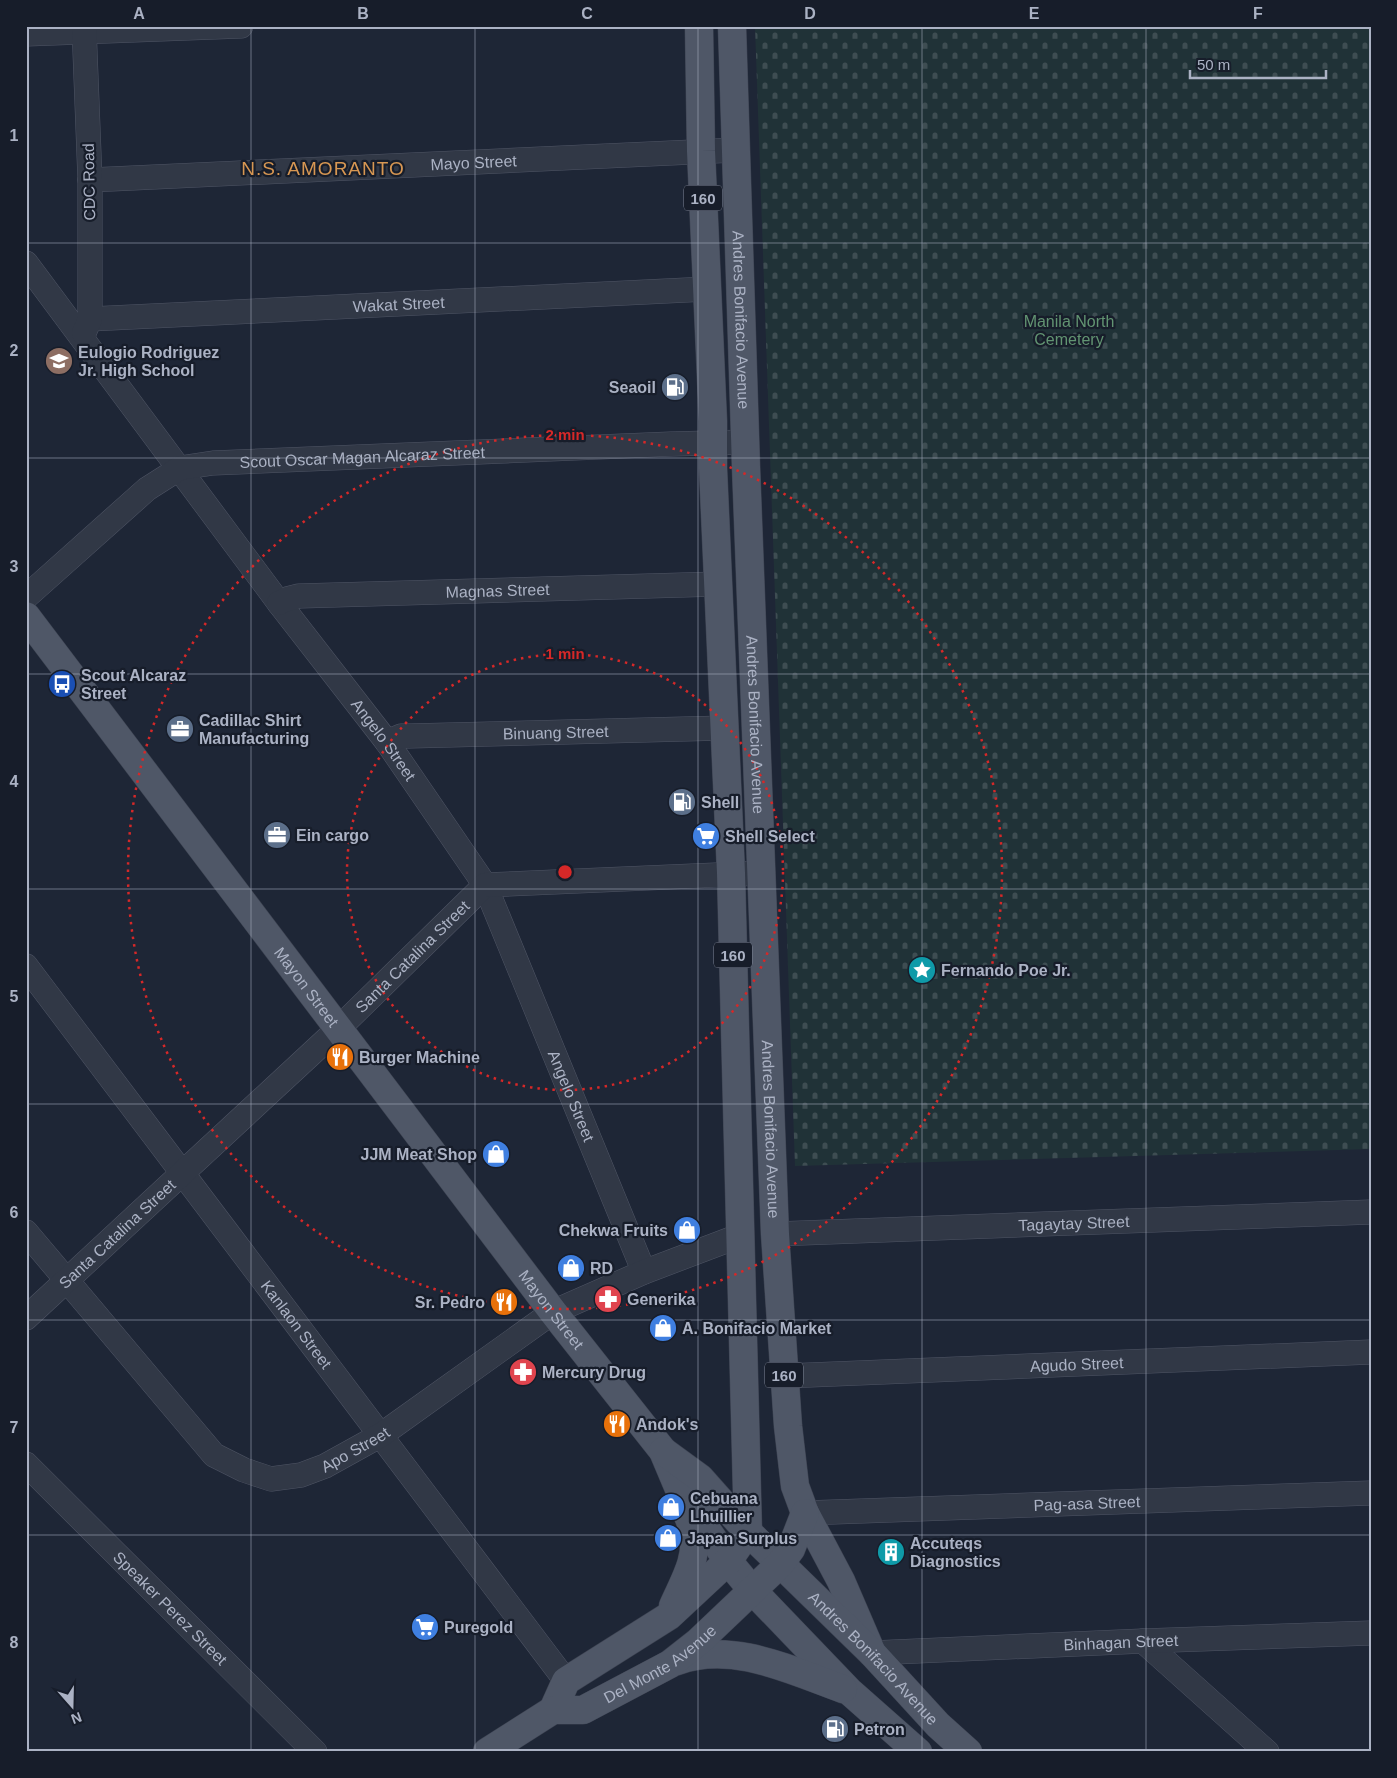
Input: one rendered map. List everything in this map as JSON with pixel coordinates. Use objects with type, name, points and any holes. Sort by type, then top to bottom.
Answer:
[{"type":"main road","name":"Andres Bonifacio Avenue","points":[[699,26],[718,584],[731,873],[748,1532],[872,1653],[938,1725],[968,1752]]},
{"type":"main road","name":"Andres Bonifacio Avenue","points":[[732,26],[775,1234],[788,1426],[795,1486],[805,1513],[842,1581],[872,1653]]},
{"type":"main road","name":"Mayon Street","points":[[26,616],[553,1312],[690,1484],[748,1532]]},
{"type":"main road","points":[[669,1616],[690,1567],[694,1552],[690,1484],[737,1472],[747,1464]]},
{"type":"main road","name":"Mayon Street","points":[[690,1484],[728,1561]]},
{"type":"main road","points":[[753,1591],[780,1564],[791,1549],[805,1513]]},
{"type":"main road","points":[[728,1561],[748,1532]]},
{"type":"main road","name":"Andres Bonifacio Avenue","points":[[728,1561],[753,1591],[849,1691],[918,1752]]},
{"type":"main road","name":"Del Monte Avenue","points":[[566,1681],[669,1616],[728,1561]]},
{"type":"main road","name":"Del Monte Avenue","points":[[553,1710],[583,1710],[670,1664],[698,1642],[753,1591]]},
{"type":"main road","points":[[670,1664],[692,1656],[726,1654],[781,1666],[849,1691]]},
{"type":"main road","points":[[487,1752],[553,1710],[566,1681]]},
{"type":"street","points":[[26,34],[84,29],[241,26]]},
{"type":"street","name":"CDC Road","points":[[84,29],[90,180],[86,328]]},
{"type":"street","name":"Mayo Street","points":[[90,180],[736,150]]},
{"type":"street","name":"Angelo Street","points":[[26,263],[86,328],[180,468],[279,603],[387,742],[485,885],[644,1272]]},
{"type":"street","name":"Wakat Street","points":[[86,328],[707,289]]},
{"type":"street","name":"Scout Oscar Magan Alcaraz Street","points":[[26,597],[147,490],[180,468],[213,463],[746,442]]},
{"type":"street","name":"Magnas Street","points":[[279,603],[298,596],[718,584]]},
{"type":"street","name":"Binuang Street","points":[[387,742],[409,736],[724,728]]},
{"type":"street","points":[[485,885],[762,872]]},
{"type":"street","name":"Santa Catalina Street","points":[[26,1318],[339,1028],[485,885]]},
{"type":"street","name":"Kanlaon Street","points":[[26,966],[566,1681]]},
{"type":"street","name":"Tagaytay Street","points":[[775,1234],[1371,1212]]},
{"type":"street","name":"Apo Street","points":[[26,1232],[214,1455],[244,1470],[271,1479],[301,1475],[325,1466],[381,1435],[553,1312],[644,1272],[740,1236]]},
{"type":"street","name":"Agudo Street","points":[[784,1376],[1371,1352]]},
{"type":"street","name":"Speaker Perez Street","points":[[26,1464],[315,1752]]},
{"type":"street","name":"Pag-asa Street","points":[[805,1513],[1371,1493]]},
{"type":"street","name":"Binhagan Street","points":[[872,1653],[1371,1633]]},
{"type":"street","points":[[1144,1641],[1267,1752]]},
{"type":"green space","name":"Manila North Cemetery","points":[[755,26],[1371,26],[1371,1149],[795,1166]]},
{"type":"place","name":"Eulogio Rodriguez Jr. High School","points":[[59,361]]},
{"type":"place","name":"Seaoil","points":[[675,387]]},
{"type":"place","name":"Scout Alcaraz Street","points":[[62,684]]},
{"type":"place","name":"Cadillac Shirt Manufacturing","points":[[180,729]]},
{"type":"place","name":"Shell","points":[[682,802]]},
{"type":"place","name":"Ein cargo","points":[[277,835]]},
{"type":"place","name":"Shell Select","points":[[706,836]]},
{"type":"place","name":"Fernando Poe Jr.","points":[[922,970]]},
{"type":"place","name":"Burger Machine","points":[[340,1057]]},
{"type":"place","name":"JJM Meat Shop","points":[[496,1154]]},
{"type":"place","name":"Chekwa Fruits","points":[[687,1230]]},
{"type":"place","name":"RD","points":[[571,1268]]},
{"type":"place","name":"Generika","points":[[608,1299]]},
{"type":"place","name":"Sr. Pedro","points":[[504,1302]]},
{"type":"place","name":"A. Bonifacio Market","points":[[663,1328]]},
{"type":"place","name":"Mercury Drug","points":[[523,1372]]},
{"type":"place","name":"Andok's","points":[[617,1424]]},
{"type":"place","name":"Cebuana Lhuillier","points":[[671,1507]]},
{"type":"place","name":"Japan Surplus","points":[[668,1538]]},
{"type":"place","name":"Accuteqs Diagnostics","points":[[891,1552]]},
{"type":"place","name":"Puregold","points":[[425,1627]]},
{"type":"place","name":"Petron","points":[[835,1729]]},
{"type":"district","name":"N.S. AMORANTO","points":[[323,168]]}]
